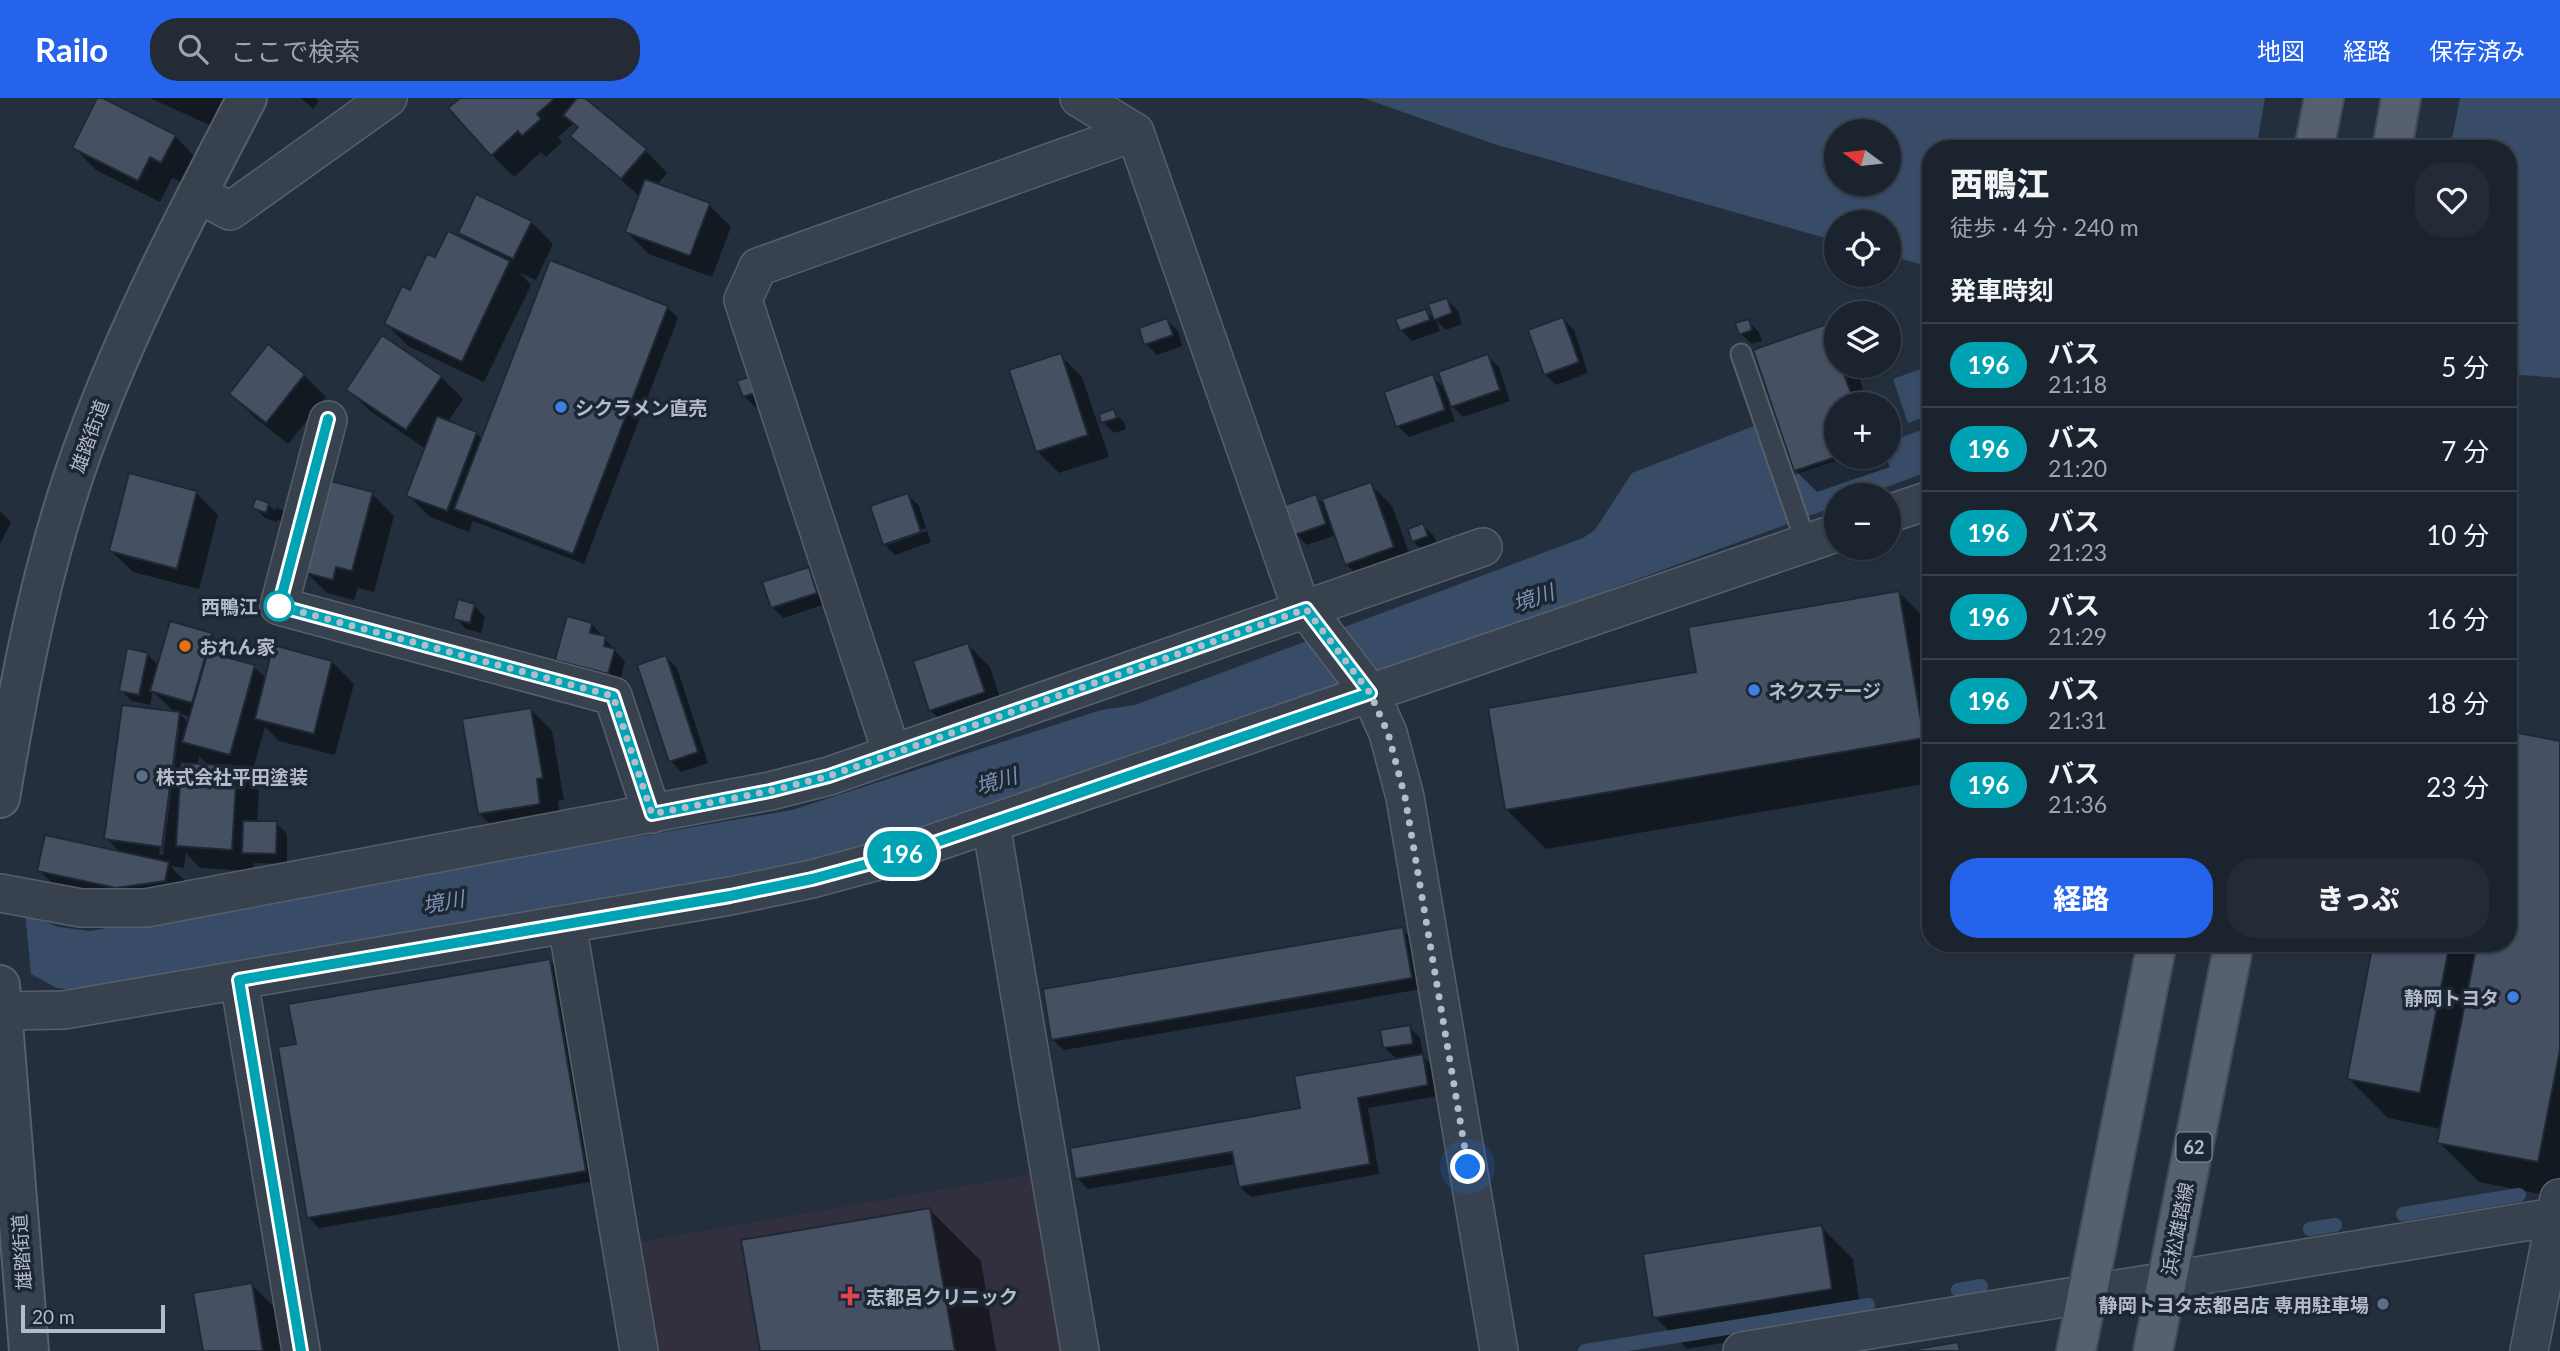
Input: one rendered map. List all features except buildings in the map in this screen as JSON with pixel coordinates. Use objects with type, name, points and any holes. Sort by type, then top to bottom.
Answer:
[{"type":"main road","points":[[2316,140],[2324,98]]},
{"type":"main road","points":[[2394,140],[2401,98]]},
{"type":"main road","points":[[2076,1351],[2155,952]]},
{"type":"main road","name":"浜松雄踏線","points":[[2153,1351],[2232,952]]},
{"type":"street","name":"雄踏街道","points":[[0,798],[21,674],[40,593],[62,513],[88,435],[118,357],[153,281],[247,98]]},
{"type":"street","points":[[198,194],[230,211],[388,98]]},
{"type":"street","points":[[1079,98],[1135,132],[1298,598],[1367,689],[1388,733],[1405,797],[1499,1351]]},
{"type":"street","points":[[892,754],[743,300],[758,267],[1135,132]]},
{"type":"street","points":[[328,419],[279,606],[613,696],[652,814]]},
{"type":"street","points":[[1901,510],[1922,503]]},
{"type":"street","points":[[1,998],[64,1010],[812,879],[893,857],[990,824],[1367,689],[1814,536]]},
{"type":"street","points":[[0,893],[81,908],[146,908],[782,788],[829,776],[1311,615],[1483,547]]},
{"type":"street","points":[[990,824],[1080,1351]]},
{"type":"street","points":[[567,924],[639,1351]]},
{"type":"street","points":[[239,980],[301,1351]]},
{"type":"street","name":"雄踏街道","points":[[1,998],[29,1351]]},
{"type":"street","points":[[1742,1351],[2167,1282],[2558,1209],[2529,1351]]},
{"type":"lane","points":[[1741,354],[1782,475],[1814,536]]},
{"type":"shaded area","name":"志都呂クリニック","points":[[1032,1174],[1062,1351],[657,1351],[639,1242]]},
{"type":"water","points":[[1363,98],[2560,98],[2560,378],[2517,375],[2517,140],[1922,140],[1922,265],[1901,259],[1901,210],[1824,210],[1824,238],[1494,144]]},
{"type":"water","points":[[1922,369],[1922,418],[1908,423],[1901,402],[1901,392],[1897,392],[1893,379]]},
{"type":"water","name":"境川","points":[[1754,426],[1774,482],[1824,465],[1824,469],[1901,469],[1901,437],[1922,430],[1922,474],[1898,483],[1824,483],[1824,510],[1386,672],[889,844],[809,865],[88,991],[57,988],[31,974],[25,913],[58,927],[90,931],[792,810],[1101,710],[1135,705],[1583,538],[1595,530],[1632,473]]},
{"type":"pier","points":[[2265,98],[2460,98],[2452,140],[2258,140]]},
{"type":"waterway","points":[[2403,1214],[2519,1195]]},
{"type":"waterway","points":[[2310,1229],[2335,1225]]},
{"type":"waterway","points":[[1958,1290],[1981,1286]]},
{"type":"waterway","points":[[1585,1351],[1868,1305]]},
{"type":"bus line","name":"196","points":[[301,1351],[239,980],[730,896],[812,879],[893,857],[1370,693],[1306,609],[829,776],[710,804],[652,814],[613,696],[279,606],[328,419]]},
{"type":"place","name":"シクラメン直売","points":[[561,407]]},
{"type":"place","name":"西鴨江","points":[[279,606]]},
{"type":"place","name":"おれん家","points":[[185,646]]},
{"type":"place","name":"ネクステージ","points":[[1754,690]]},
{"type":"place","name":"株式会社平田塗装","points":[[142,776]]},
{"type":"place","name":"静岡トヨタ","points":[[2513,997]]},
{"type":"place","name":"志都呂クリニック","points":[[850,1296]]},
{"type":"place","name":"静岡トヨタ志都呂店 専用駐車場","points":[[2383,1304]]},
{"type":"route","points":[[279,606],[613,696],[652,814],[710,804],[829,776],[1306,609],[1370,693],[1388,733],[1405,797],[1468,1167]]}]
